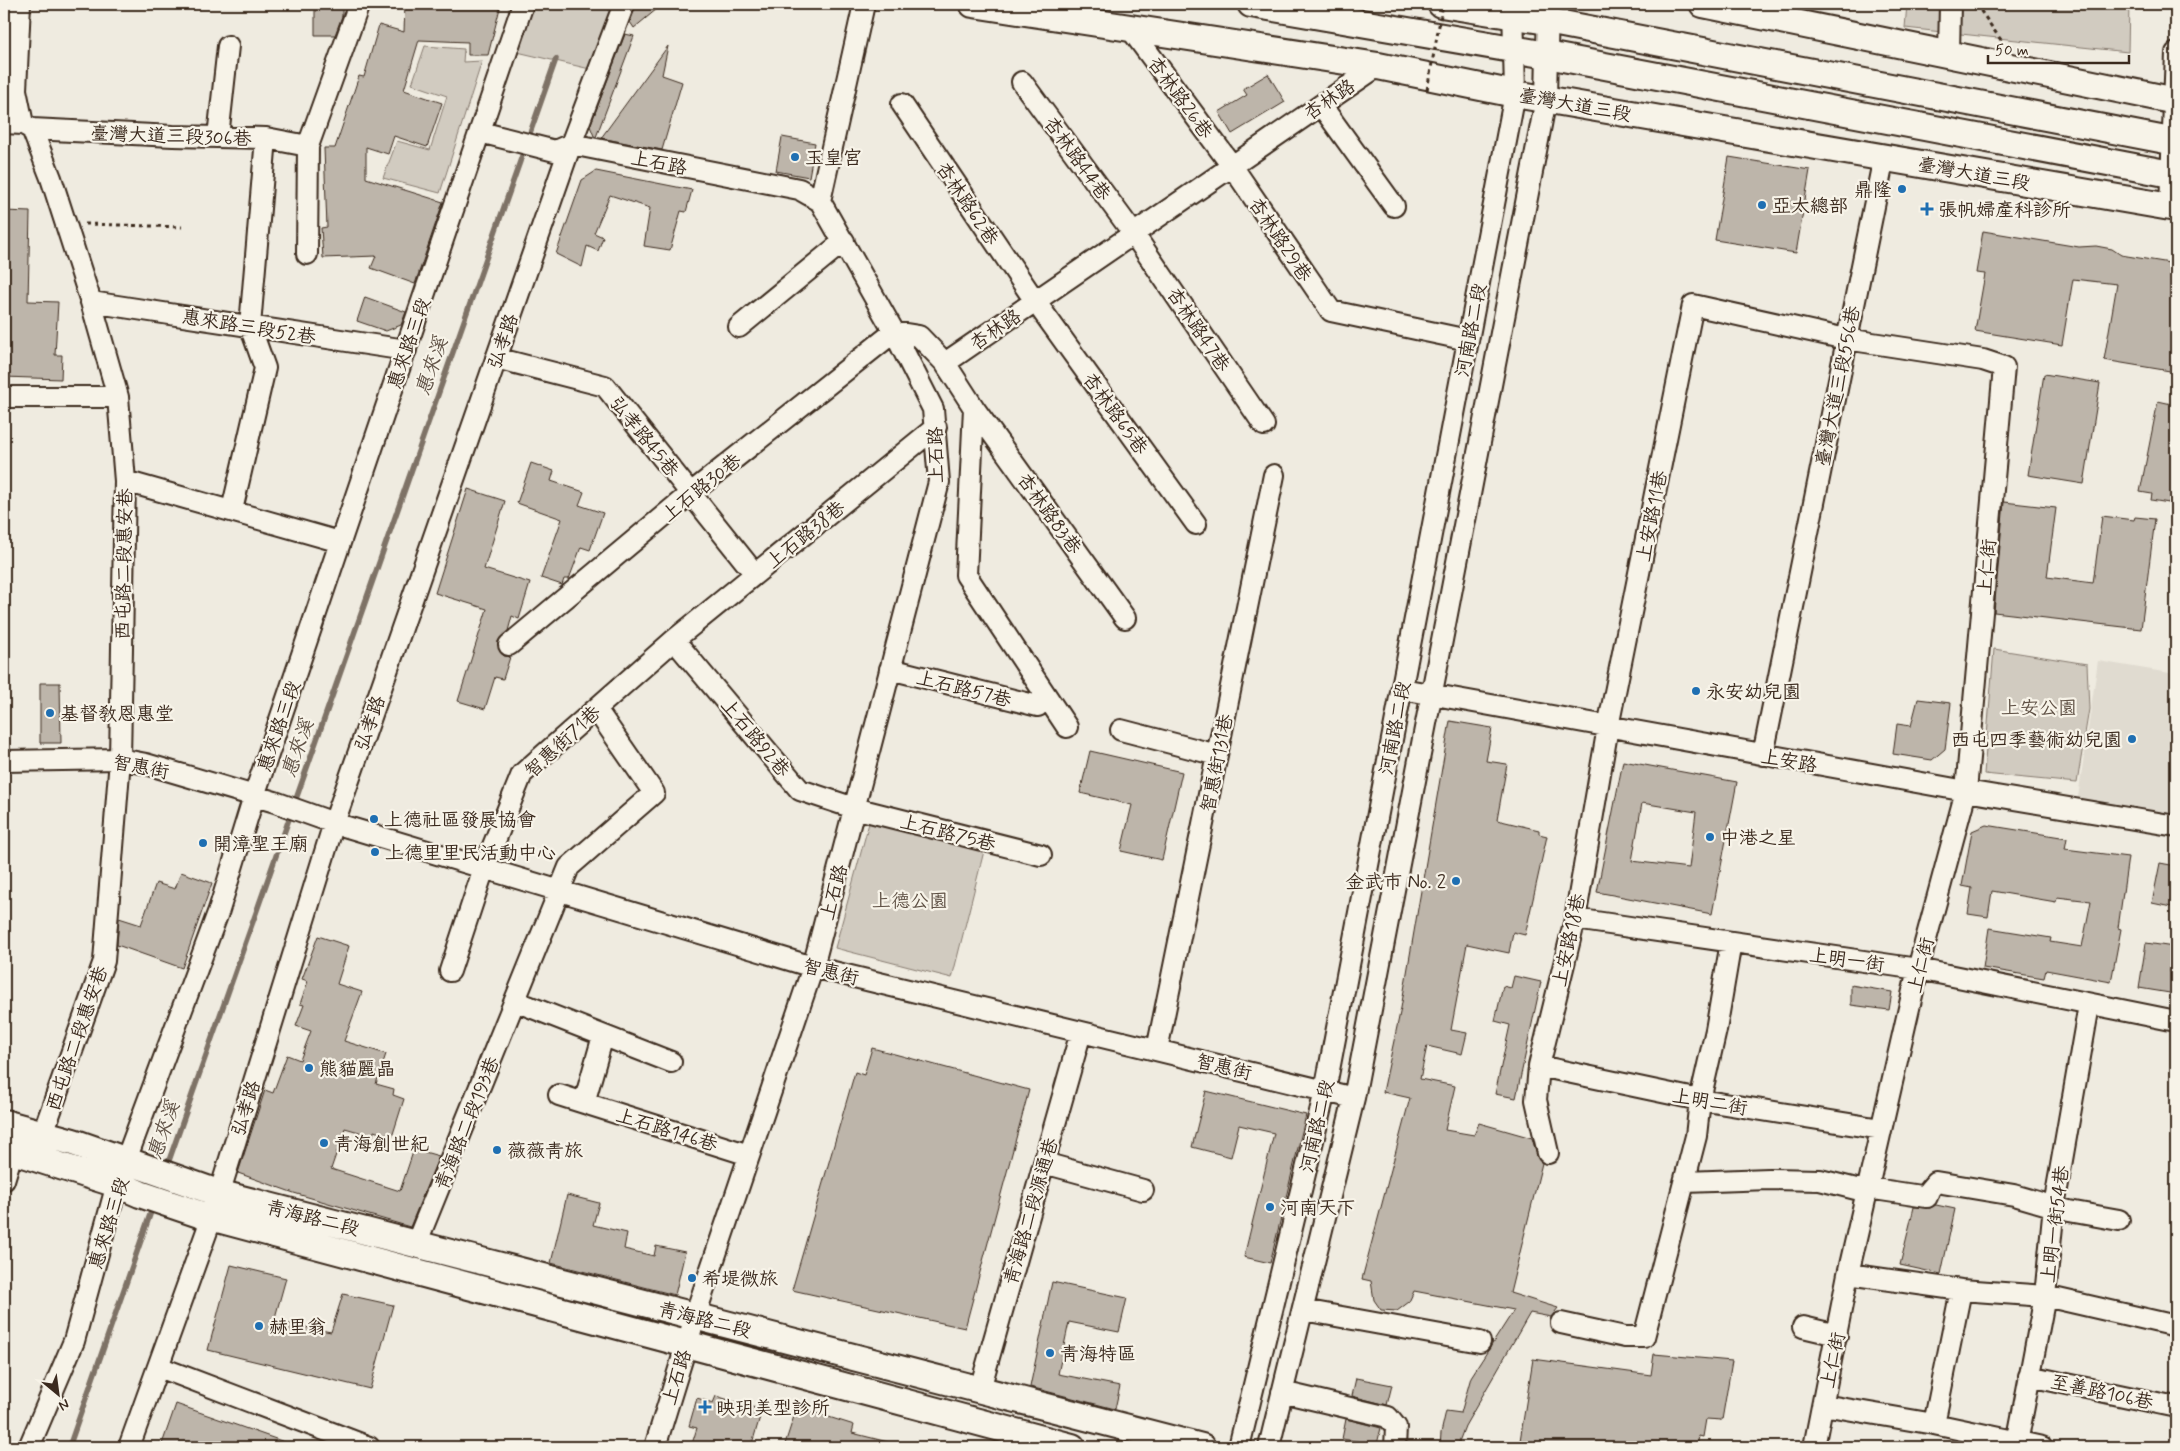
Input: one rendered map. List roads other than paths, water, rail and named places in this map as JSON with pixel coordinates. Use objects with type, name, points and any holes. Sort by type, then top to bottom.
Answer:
[{"type":"main road","name":"臺灣大道三段","points":[[973,4],[1378,66],[1515,94],[2173,207]]},
{"type":"main road","name":"臺灣大道三段","points":[[1251,4],[1547,55],[2174,174]]},
{"type":"main road","points":[[1442,4],[1547,13],[2174,141]]},
{"type":"main road","points":[[1703,4],[2176,101]]},
{"type":"main road","points":[[4,1123],[43,1133],[138,1165],[209,1203]]},
{"type":"main road","points":[[8,1149],[128,1189],[209,1203]]},
{"type":"main road","name":"青海路二段","points":[[209,1203],[416,1244],[1202,1447]]},
{"type":"main road","name":"青海路二段","points":[[209,1203],[686,1344],[1072,1447]]},
{"type":"street","name":"西屯路二段惠安巷","points":[[20,4],[16,90],[20,125],[66,224],[92,302],[118,397],[125,481],[120,759],[104,961],[43,1133]]},
{"type":"street","points":[[307,254],[308,146],[360,4]]},
{"type":"street","name":"惠來路三段","points":[[29,1447],[74,1341],[138,1165],[254,796],[523,4]]},
{"type":"street","name":"弘孝路","points":[[129,1447],[159,1367],[209,1203],[334,823],[496,358],[563,147],[624,4]]},
{"type":"street","points":[[820,200],[864,4]]},
{"type":"street","points":[[1949,53],[1950,4]]},
{"type":"street","name":"河南路二段","points":[[1239,1447],[1325,1091],[1402,689],[1515,94],[1513,10]]},
{"type":"street","name":"河南路二段","points":[[1269,1447],[1354,1098],[1546,99],[1547,13]]},
{"type":"street","name":"杏林路26巷","points":[[1130,28],[1232,166]]},
{"type":"street","points":[[218,137],[228,46]]},
{"type":"street","points":[[2173,207],[2176,53]]},
{"type":"street","name":"杏林路","points":[[945,363],[1378,66]]},
{"type":"street","name":"杏林路44巷","points":[[1022,82],[1133,233]]},
{"type":"street","name":"杏林路62巷","points":[[902,104],[1035,301]]},
{"type":"street","points":[[1321,105],[1394,206]]},
{"type":"street","name":"臺灣大道三段306巷","points":[[20,125],[218,137],[266,138],[308,146]]},
{"type":"street","name":"上石路","points":[[480,132],[798,189],[820,200],[894,332],[933,409],[936,427],[939,482],[813,967],[695,1316],[655,1447]]},
{"type":"street","points":[[232,510],[265,368],[250,326],[266,138]]},
{"type":"street","name":"臺灣大道三段556巷","points":[[1763,755],[1884,157]]},
{"type":"street","name":"杏林路29巷","points":[[1232,166],[1331,312],[1468,340]]},
{"type":"street","name":"杏林路47巷","points":[[1133,233],[1264,425]]},
{"type":"street","points":[[739,327],[844,241]]},
{"type":"street","name":"杏林路65巷","points":[[1035,301],[1196,524]]},
{"type":"street","name":"惠來路三段52巷","points":[[92,302],[406,350]]},
{"type":"street","name":"上安路11巷","points":[[1608,727],[1693,305],[1846,338]]},
{"type":"street","points":[[894,332],[919,336],[945,363],[974,408],[966,575],[1067,727]]},
{"type":"street","name":"上石路30巷","points":[[509,645],[691,493],[894,332]]},
{"type":"street","name":"上仁街","points":[[1814,1447],[1838,1335],[1848,1274],[1918,968],[1966,791],[2004,367],[1983,360],[1846,338]]},
{"type":"street","name":"弘孝路45巷","points":[[496,358],[605,386],[755,574]]},
{"type":"street","points":[[4,397],[118,397]]},
{"type":"street","name":"杏林路83巷","points":[[974,408],[1125,618]]},
{"type":"street","name":"上石路38巷","points":[[674,640],[936,427]]},
{"type":"street","name":"智惠街131巷","points":[[1158,1050],[1274,475]]},
{"type":"street","points":[[125,481],[340,542]]},
{"type":"street","name":"智惠街71巷","points":[[450,971],[484,868],[522,774],[674,640]]},
{"type":"street","name":"上石路92巷","points":[[674,640],[800,790],[854,808]]},
{"type":"street","name":"上石路57巷","points":[[890,669],[1038,706]]},
{"type":"street","name":"上安路","points":[[1402,689],[1966,791],[2176,826]]},
{"type":"street","name":"青海路二段193巷","points":[[416,1244],[561,891],[569,867],[654,793],[596,709]]},
{"type":"street","name":"上安路18巷","points":[[1548,1153],[1536,1100],[1539,1066],[1575,919],[1608,727]]},
{"type":"street","points":[[1121,730],[1217,756]]},
{"type":"street","name":"智惠街","points":[[4,761],[120,759],[146,764],[275,802],[334,823],[813,967],[1354,1098]]},
{"type":"street","name":"上石路75巷","points":[[854,808],[1041,855]]},
{"type":"street","name":"上明一街","points":[[1575,919],[1918,968],[2089,1005],[2176,1021]]},
{"type":"street","points":[[1561,1323],[1625,1338],[1644,1337],[1696,1136],[1700,1100],[1716,1030],[1731,942]]},
{"type":"street","points":[[516,1001],[671,1062]]},
{"type":"street","name":"上明一街54巷","points":[[2017,1443],[2045,1296],[2054,1206],[2089,1005]]},
{"type":"street","name":"青海路二段源通巷","points":[[980,1390],[1081,1032]]},
{"type":"street","points":[[584,1103],[604,1036]]},
{"type":"street","name":"上明二街","points":[[1539,1066],[1700,1100],[1882,1129]]},
{"type":"street","name":"上石路146巷","points":[[559,1095],[749,1155]]},
{"type":"street","points":[[4,1180],[8,1149]]},
{"type":"street","points":[[1044,1163],[1142,1190]]},
{"type":"street","points":[[1684,1182],[1770,1179],[1820,1180],[1856,1188],[1868,1188],[1927,1197],[1929,1190],[1936,1182],[2014,1195],[2070,1211],[2119,1220]]},
{"type":"street","points":[[1848,1274],[1960,1290],[2045,1296],[2176,1326]]},
{"type":"street","points":[[1934,1424],[1960,1290]]},
{"type":"street","points":[[1303,1310],[1480,1342]]},
{"type":"street","points":[[1803,1327],[1838,1335]]},
{"type":"street","points":[[159,1367],[369,1447]]},
{"type":"street","name":"至善路106巷","points":[[2029,1376],[2176,1407]]},
{"type":"street","points":[[1282,1392],[1388,1417],[1396,1427],[1395,1447]]},
{"type":"street","points":[[1823,1405],[1934,1424],[2042,1447]]},
{"type":"waterway","name":"惠來溪","points":[[166,1169],[556,59]]},
{"type":"waterway","name":"惠來溪","points":[[69,1447],[153,1206]]},
{"type":"place","name":"玉皇宮","points":[[795,157]]},
{"type":"place","name":"鼎隆","points":[[1902,189]]},
{"type":"place","name":"亞太總部","points":[[1762,205]]},
{"type":"place","name":"張帆婦產科診所","points":[[1927,209]]},
{"type":"place","name":"永安幼兒園","points":[[1696,691]]},
{"type":"place","name":"基督教恩惠堂","points":[[50,713]]},
{"type":"place","name":"西屯四季藝術幼兒園","points":[[2132,739]]},
{"type":"place","name":"上德社區發展協會","points":[[374,819]]},
{"type":"place","name":"中港之星","points":[[1710,837]]},
{"type":"place","name":"開漳聖王廟","points":[[203,843]]},
{"type":"place","name":"上德里里民活動中心","points":[[375,852]]},
{"type":"place","name":"金武市 No. 2","points":[[1456,881]]},
{"type":"place","name":"熊貓麗晶","points":[[309,1068]]},
{"type":"place","name":"青海創世紀","points":[[324,1143]]},
{"type":"place","name":"薇薇青旅","points":[[497,1150]]},
{"type":"place","name":"河南天下","points":[[1270,1207]]},
{"type":"place","name":"希堤微旅","points":[[692,1278]]},
{"type":"place","name":"赫里翁","points":[[259,1326]]},
{"type":"place","name":"青海特區","points":[[1050,1353]]},
{"type":"place","name":"映玥美型診所","points":[[705,1407]]},
{"type":"park label","name":"上安公園","points":[[2039,707]]},
{"type":"park label","name":"上德公園","points":[[910,900]]}]
